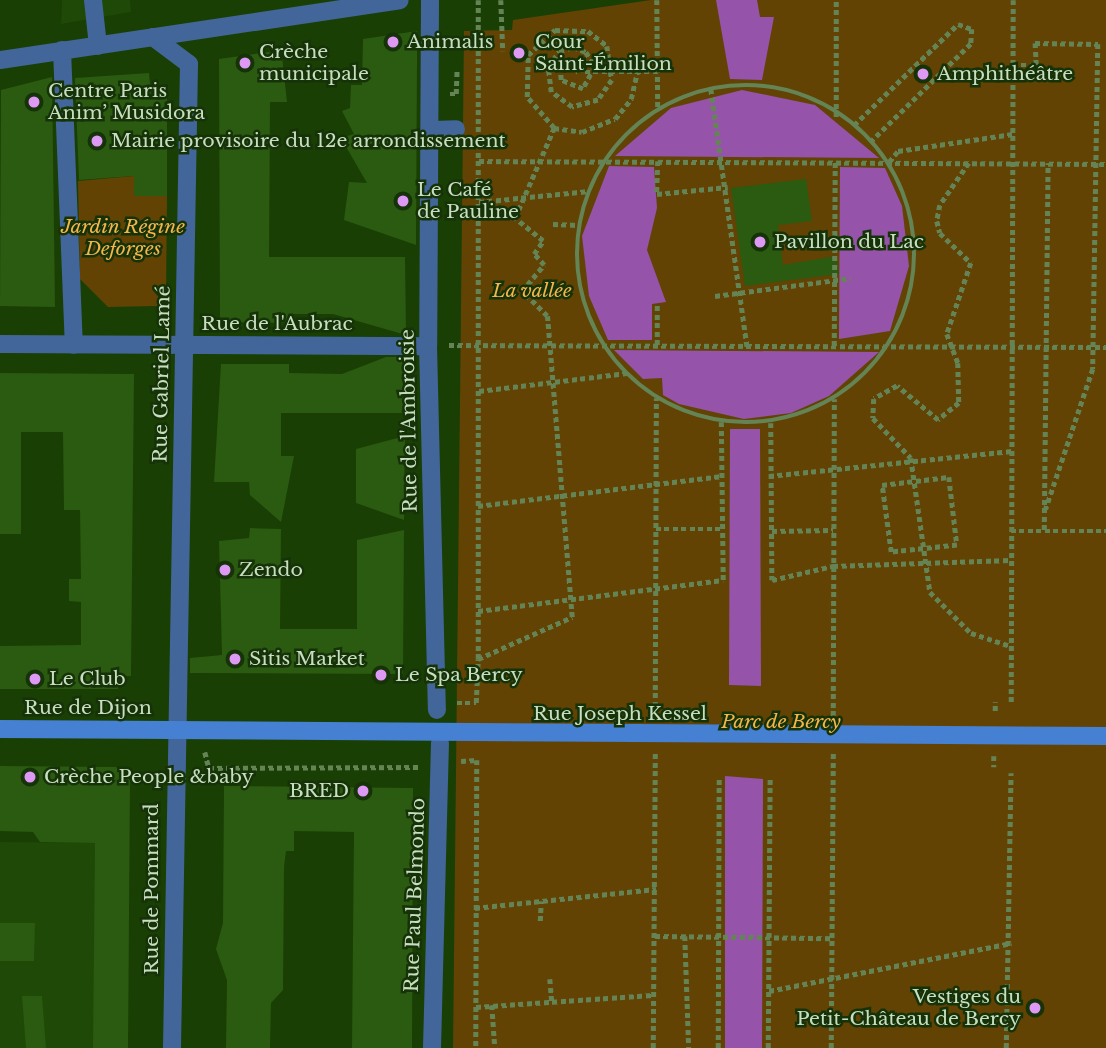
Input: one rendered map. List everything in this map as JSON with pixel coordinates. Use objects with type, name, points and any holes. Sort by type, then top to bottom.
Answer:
[{"type":"main road","name":"Rue de Dijon","points":[[0,729],[175,730]]},
{"type":"main road","name":"Rue Joseph Kessel","points":[[175,730],[1106,736]]},
{"type":"street","points":[[93,0],[98,46]]},
{"type":"street","points":[[0,60],[400,0]]},
{"type":"street","name":"Rue de l'Ambroisie","points":[[430,0],[433,130],[428,346],[436,706]]},
{"type":"street","name":"Rue Gabriel Lamé","points":[[153,37],[189,64],[175,730]]},
{"type":"street","points":[[62,50],[74,345]]},
{"type":"street","points":[[433,130],[456,129]]},
{"type":"street","name":"Rue de l'Aubrac","points":[[0,344],[428,346]]},
{"type":"street","name":"Rue de Pommard","points":[[172,1048],[175,730]]},
{"type":"street","name":"Rue Paul Belmondo","points":[[432,1048],[440,752]]},
{"type":"path","points":[[436,706],[476,703],[480,202],[478,0]]},
{"type":"path","points":[[501,0],[503,51]]},
{"type":"path","points":[[657,0],[658,110]]},
{"type":"path","points":[[836,0],[836,113]]},
{"type":"path","points":[[1011,702],[1013,0]]},
{"type":"path","points":[[855,125],[958,24],[972,29],[971,44],[873,141]]},
{"type":"path","points":[[596,72],[586,52],[569,47],[551,61],[547,82],[567,105],[586,106],[605,93],[613,73],[607,46],[588,31],[565,27],[540,39],[526,61],[524,89],[530,105],[554,128],[582,132],[615,119],[631,99],[637,72]]},
{"type":"path","points":[[1013,65],[1036,65],[1035,43],[1098,44],[1099,164],[1093,369],[1046,509]]},
{"type":"path","points":[[585,72],[574,58],[560,73],[564,84],[577,90],[596,72]]},
{"type":"path","points":[[456,89],[457,71]]},
{"type":"path","points":[[575,72],[658,72]]},
{"type":"path","points":[[765,86],[836,113],[873,141],[889,162],[906,199],[915,256],[905,312],[887,347],[834,398],[771,423],[721,422],[656,398],[627,373],[604,345],[583,293],[579,225],[589,191],[605,161],[658,110],[711,89],[765,86]]},
{"type":"path","points":[[711,89],[727,187],[747,346]]},
{"type":"path","points":[[478,659],[572,617],[563,497],[548,382],[545,345],[547,316],[522,291],[544,265],[534,254],[543,242],[515,218],[522,196],[554,128]]},
{"type":"path","points":[[889,162],[898,152],[1013,134]]},
{"type":"path","points":[[479,161],[722,159],[835,163],[1106,164]]},
{"type":"path","points":[[658,161],[657,194],[727,187]]},
{"type":"path","points":[[834,346],[835,163]]},
{"type":"path","points":[[969,163],[937,212],[940,233],[971,263],[948,325],[962,392],[946,419],[932,417],[897,386],[874,399],[877,426],[905,450],[911,464],[930,592],[943,611],[971,633],[1010,646]]},
{"type":"path","points":[[1044,530],[1048,163]]},
{"type":"path","points":[[480,202],[589,191]]},
{"type":"path","points":[[553,224],[579,225]]},
{"type":"path","points":[[715,296],[851,278]]},
{"type":"path","points":[[657,304],[657,345]]},
{"type":"path","points":[[428,346],[1106,347]]},
{"type":"path","points":[[479,391],[627,373]]},
{"type":"path","points":[[655,704],[656,398]]},
{"type":"path","points":[[833,709],[834,398]]},
{"type":"path","points":[[478,611],[655,586],[723,580],[721,422]]},
{"type":"path","points":[[771,423],[769,476],[772,580],[833,566],[1011,560]]},
{"type":"path","points":[[769,476],[911,464],[1012,451]]},
{"type":"path","points":[[478,506],[722,475]]},
{"type":"path","points":[[950,477],[957,545],[891,552],[883,485],[915,482],[950,477]]},
{"type":"path","points":[[656,529],[723,529]]},
{"type":"path","points":[[772,531],[833,530]]},
{"type":"path","points":[[1011,531],[1106,531]]},
{"type":"path","points":[[995,702],[995,711]]},
{"type":"path","points":[[205,752],[208,768],[414,769],[440,752],[477,761],[476,1048]]},
{"type":"path","points":[[831,1048],[833,757]]},
{"type":"path","points":[[994,757],[994,767]]},
{"type":"path","points":[[653,1048],[655,760]]},
{"type":"path","points":[[1006,1048],[1011,943],[1010,773]]},
{"type":"path","points":[[719,776],[719,1048]]},
{"type":"path","points":[[768,1048],[770,778]]},
{"type":"path","points":[[475,908],[656,889]]},
{"type":"path","points":[[540,920],[541,901]]},
{"type":"path","points":[[655,936],[831,938]]},
{"type":"path","points":[[685,936],[689,1048]]},
{"type":"path","points":[[769,990],[1011,943]]},
{"type":"path","points":[[550,979],[552,1001]]},
{"type":"path","points":[[476,1007],[653,995]]},
{"type":"path","points":[[492,1005],[495,1048]]},
{"type":"shaded area","points":[[62,0],[130,0],[131,12],[61,24]]},
{"type":"shaded area","points":[[716,0],[757,0],[760,17],[774,17],[762,80],[730,79]]},
{"type":"shaded area","points":[[742,90],[815,105],[879,158],[615,156],[671,108]]},
{"type":"shaded area","points":[[609,166],[654,167],[657,208],[647,250],[666,302],[652,304],[652,340],[608,340],[589,296],[582,236]]},
{"type":"shaded area","points":[[840,167],[885,168],[902,206],[909,266],[890,331],[839,339]]},
{"type":"shaded area","points":[[614,350],[879,352],[829,396],[791,413],[744,419],[679,404],[663,395],[662,378],[643,379]]},
{"type":"shaded area","points":[[730,429],[760,429],[761,686],[729,685]]},
{"type":"shaded area","points":[[725,776],[763,779],[762,1048],[725,1048]]},
{"type":"shaded area","points":[[0,842],[129,843],[128,1048],[0,1048]]},
{"type":"green space","name":"Parc de Bercy","points":[[651,0],[1106,0],[1106,1048],[453,1048],[464,31],[512,30],[513,20]]},
{"type":"green space","name":"Jardin Régine Deforges","points":[[134,176],[135,196],[167,196],[166,297],[157,306],[108,307],[80,279],[78,181]]},
{"type":"building","points":[[417,31],[416,245],[344,220],[349,182],[367,183],[341,138],[354,134],[342,111],[350,108],[351,85],[362,85],[363,39]]},
{"type":"building","points":[[275,51],[282,56],[287,102],[270,102],[269,257],[405,257],[406,335],[333,314],[289,314],[289,323],[220,322],[219,59]]},
{"type":"building","points":[[149,73],[151,94],[167,95],[167,196],[134,196],[134,176],[79,180],[75,78]]},
{"type":"building","points":[[52,77],[55,307],[0,306],[1,90]]},
{"type":"building","name":"Pavillon du Lac","points":[[806,179],[812,221],[778,225],[783,265],[836,256],[839,274],[745,286],[731,188]]},
{"type":"building","points":[[386,357],[405,357],[405,413],[281,413],[281,456],[294,456],[281,522],[250,495],[249,482],[214,482],[221,364],[289,364],[289,373],[342,374]]},
{"type":"building","points":[[0,373],[134,374],[131,676],[118,676],[118,689],[0,689],[0,646],[81,645],[81,602],[69,601],[69,579],[81,579],[80,510],[64,510],[63,432],[21,432],[21,534],[0,534]]},
{"type":"building","points":[[405,436],[404,520],[356,503],[356,449]]},
{"type":"building","points":[[250,528],[281,529],[280,629],[357,629],[357,540],[404,530],[403,674],[190,673],[190,658],[222,655],[219,541],[249,538]]},
{"type":"building","points":[[0,766],[116,767],[130,780],[128,1048],[93,1048],[95,843],[40,842],[33,832],[0,831]]},
{"type":"building","points":[[224,786],[413,788],[412,1048],[352,1048],[354,832],[294,831],[294,851],[286,851],[284,867],[283,990],[271,1003],[270,1048],[226,1048],[227,980],[216,949],[223,923]]},
{"type":"building","points":[[0,923],[35,923],[34,961],[0,961]]},
{"type":"building","points":[[22,996],[42,996],[46,1048],[26,1048]]},
{"type":"place","name":"Animalis","points":[[393,42]]},
{"type":"place","name":"Cour Saint-Émilion","points":[[519,53]]},
{"type":"place","name":"Crèche municipale","points":[[245,63]]},
{"type":"place","name":"Amphithéâtre","points":[[923,74]]},
{"type":"place","name":"Centre Paris Anim’ Musidora","points":[[34,102]]},
{"type":"place","name":"Mairie provisoire du 12e arrondissement","points":[[97,141]]},
{"type":"place","name":"Le Café de Pauline","points":[[403,201]]},
{"type":"place","name":"Pavillon du Lac","points":[[760,242]]},
{"type":"place","name":"Zendo","points":[[225,570]]},
{"type":"place","name":"Sitis Market","points":[[235,659]]},
{"type":"place","name":"Le Spa Bercy","points":[[381,675]]},
{"type":"place","name":"Le Club","points":[[35,679]]},
{"type":"place","name":"Crèche People &baby","points":[[30,777]]},
{"type":"place","name":"BRED","points":[[363,791]]},
{"type":"place","name":"Vestiges du Petit-Château de Bercy","points":[[1035,1008]]},
{"type":"park label","name":"La vallée","points":[[532,291]]}]
